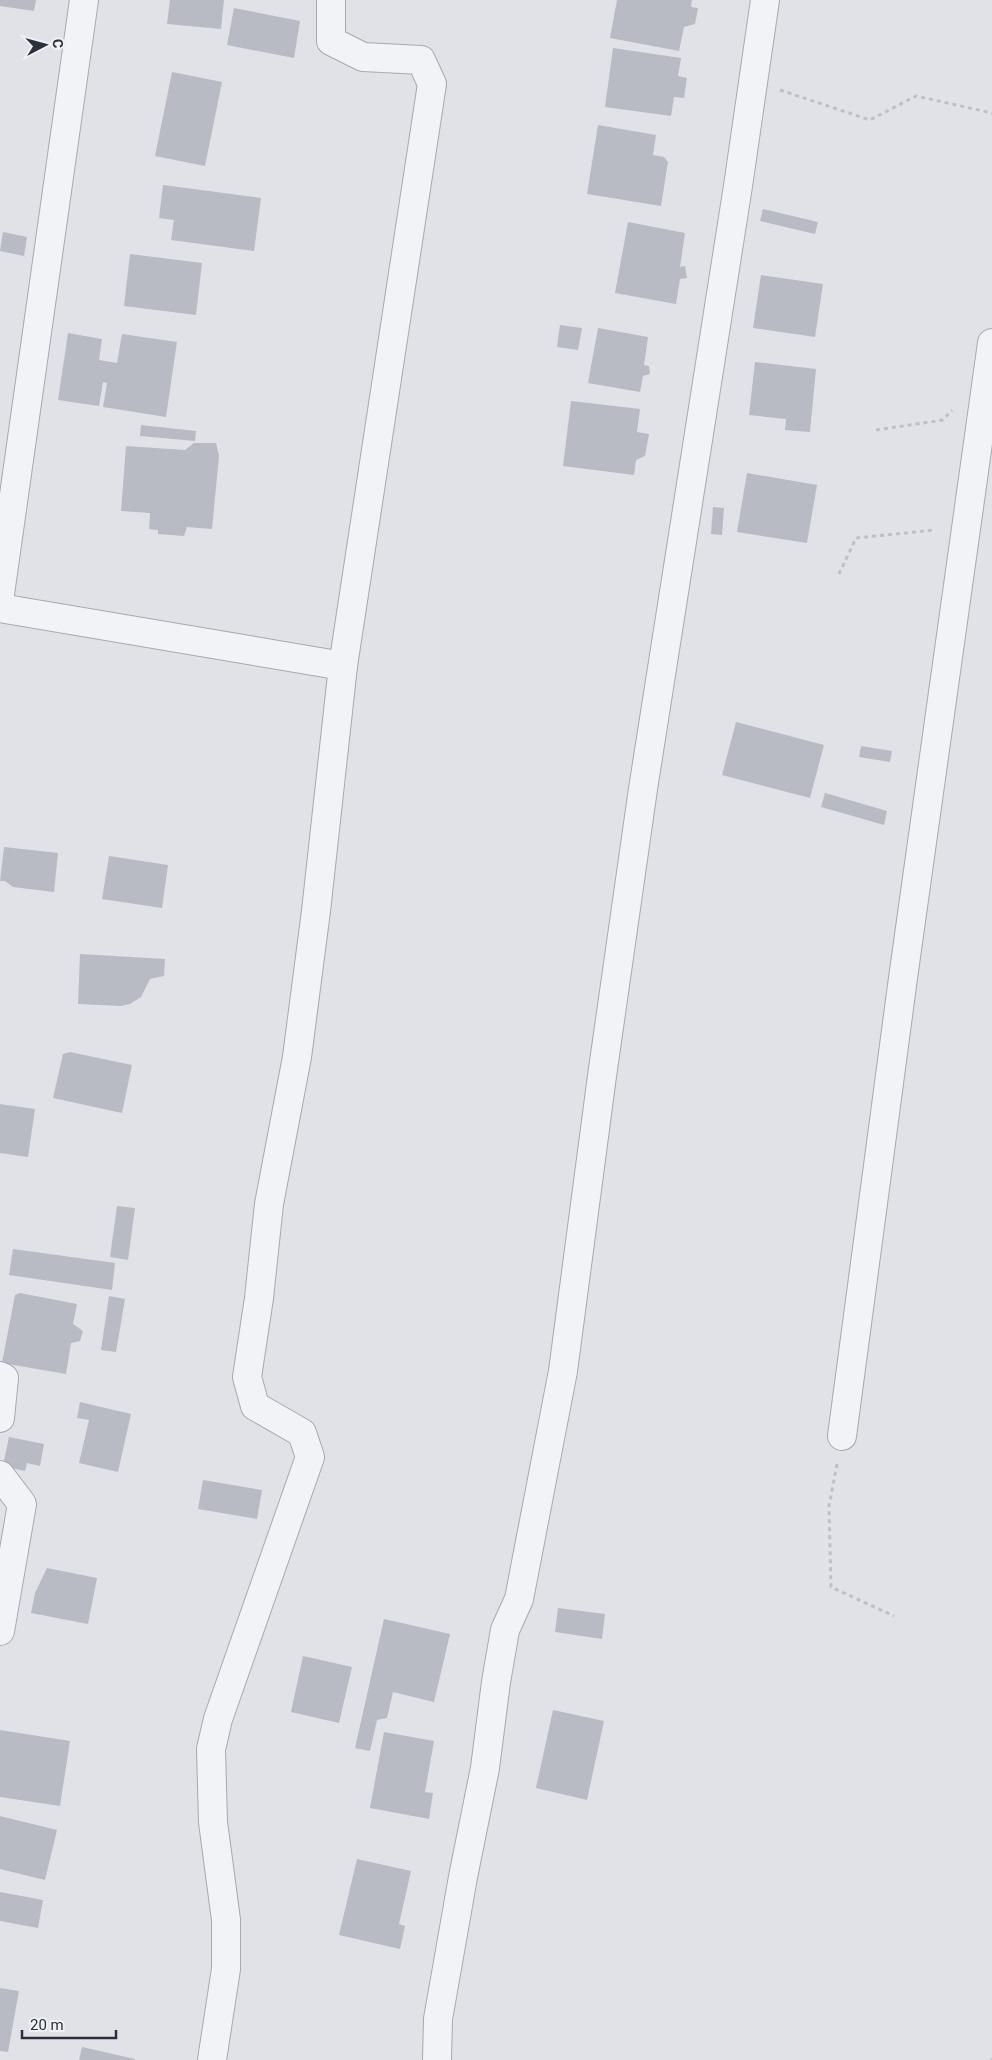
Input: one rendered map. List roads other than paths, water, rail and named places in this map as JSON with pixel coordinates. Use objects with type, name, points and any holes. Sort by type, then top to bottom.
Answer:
[{"type":"street","points":[[0,594],[84,0]]},
{"type":"street","points":[[212,2060],[226,1969],[226,1920],[213,1822],[211,1748],[223,1703],[310,1457],[302,1434],[255,1406],[247,1377],[259,1298],[269,1204],[297,1057],[316,911],[343,666],[432,84],[421,60],[362,57],[331,41],[331,0]]},
{"type":"street","points":[[437,2060],[438,2019],[463,1877],[485,1768],[503,1639],[519,1599],[563,1371],[602,1076],[643,789],[765,0]]},
{"type":"street","points":[[842,1436],[992,343]]},
{"type":"street","points":[[0,608],[343,666]]},
{"type":"street","points":[[0,1376],[4,1378],[0,1418]]},
{"type":"street","points":[[0,1475],[22,1504],[0,1631]]}]
